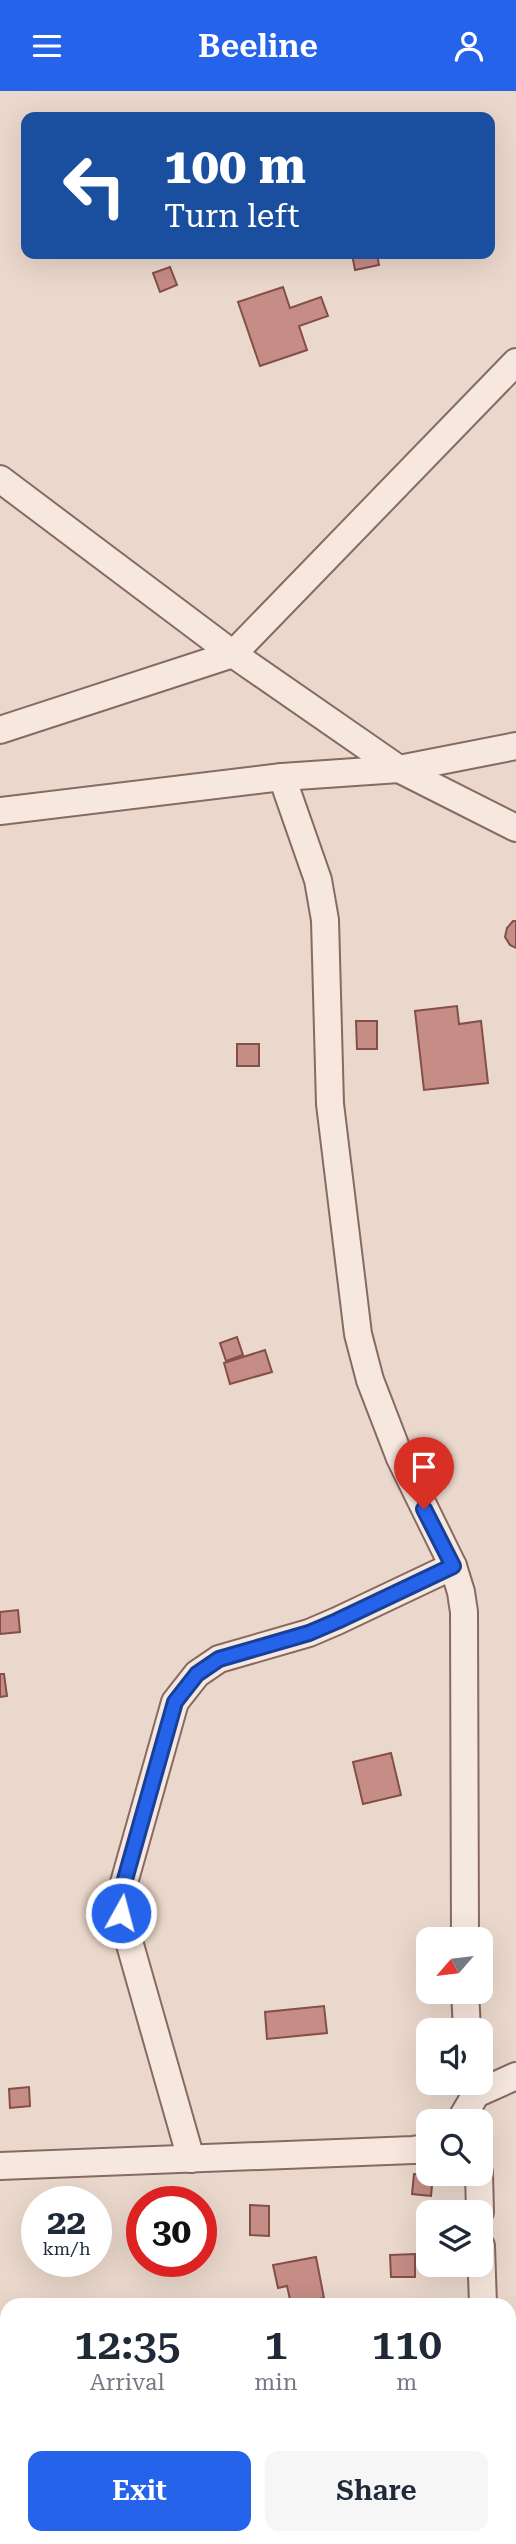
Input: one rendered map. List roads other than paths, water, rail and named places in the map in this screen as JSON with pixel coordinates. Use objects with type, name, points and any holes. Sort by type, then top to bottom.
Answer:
[{"type":"street","points":[[0,730],[233,654],[516,362]]},
{"type":"street","points":[[0,479],[233,654],[399,769],[516,828]]},
{"type":"street","points":[[0,811],[282,777],[399,769],[516,746]]},
{"type":"street","points":[[282,777],[318,880],[325,920],[330,1104],[358,1334],[370,1380],[400,1458],[453,1566],[461,1592],[464,1612],[465,1927]]},
{"type":"street","points":[[191,2159],[121,1913],[122,1890],[175,1702],[197,1674],[219,1659],[309,1633],[453,1566]]},
{"type":"street","points":[[493,2083],[516,2076]]},
{"type":"street","points":[[0,2166],[416,2150]]},
{"type":"street","points":[[482,2277],[483,2298]]}]
